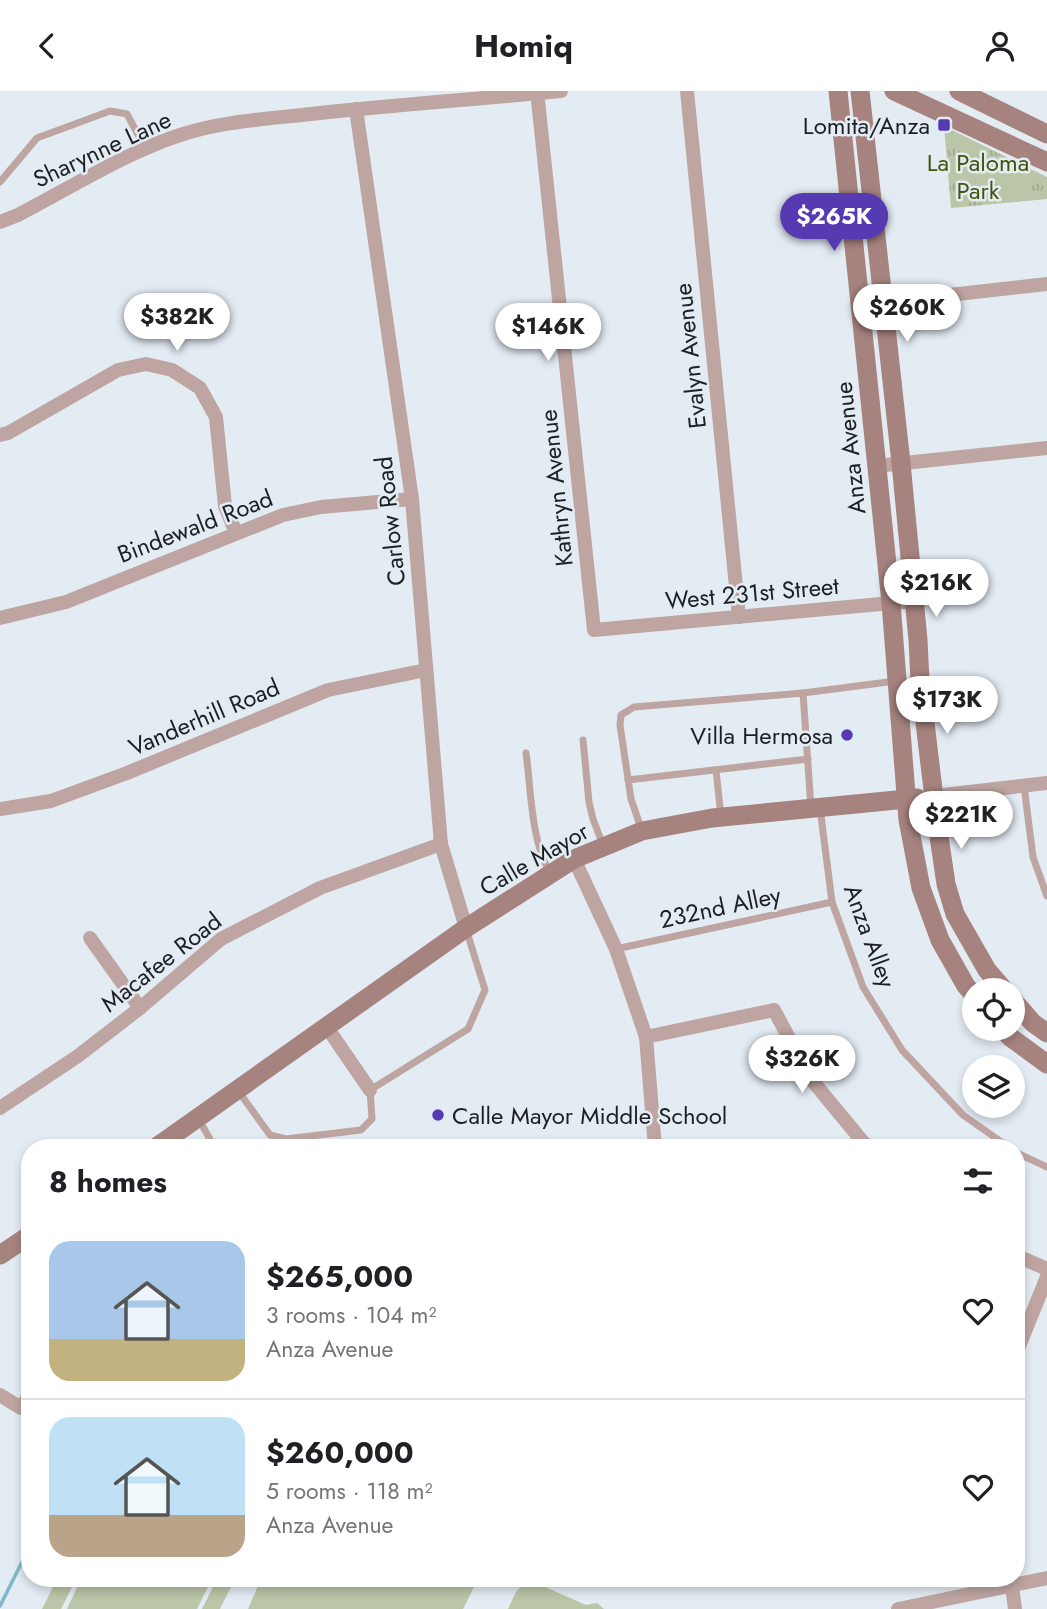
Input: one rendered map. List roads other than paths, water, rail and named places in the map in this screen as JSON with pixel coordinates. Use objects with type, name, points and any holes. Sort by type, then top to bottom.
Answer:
[{"type":"main road","name":"Anza Avenue","points":[[838,91],[891,603],[908,820],[921,888],[940,940],[962,979]]},
{"type":"main road","name":"Anza Avenue","points":[[860,91],[901,463],[920,681],[946,884],[955,914],[986,970],[993,978]]},
{"type":"main road","points":[[894,91],[1047,162]]},
{"type":"main road","points":[[959,91],[1047,134]]},
{"type":"main road","name":"Calle Mayor","points":[[168,1139],[466,928],[574,859],[642,831],[721,818],[934,796]]},
{"type":"main road","points":[[1025,1014],[1047,1033]]},
{"type":"main road","points":[[1015,1041],[1047,1064]]},
{"type":"main road","points":[[0,1255],[21,1241]]},
{"type":"street","name":"Sharynne Lane","points":[[0,222],[145,148],[182,134],[227,123],[449,96],[561,91]]},
{"type":"street","name":"Evalyn Avenue","points":[[687,91],[739,617]]},
{"type":"street","name":"Kathryn Avenue","points":[[537,92],[594,631]]},
{"type":"street","name":"Carlow Road","points":[[356,109],[412,499],[441,844],[466,928]]},
{"type":"street","points":[[860,305],[1047,284]]},
{"type":"street","points":[[0,435],[8,433],[118,370],[146,364],[172,370],[200,388],[216,417],[225,506],[236,533]]},
{"type":"street","points":[[876,466],[1047,448]]},
{"type":"street","name":"Bindewald Road","points":[[0,618],[66,602],[282,515],[321,507],[412,499]]},
{"type":"street","name":"West 231st Street","points":[[594,631],[914,600]]},
{"type":"street","name":"Vanderhill Road","points":[[0,809],[51,801],[102,783],[328,689],[426,670]]},
{"type":"street","name":"Calle Mayor","points":[[934,796],[1047,783]]},
{"type":"street","name":"Macafee Road","points":[[0,1108],[78,1056],[140,1008],[221,939],[320,888],[441,844]]},
{"type":"street","points":[[574,859],[617,949],[646,1037],[654,1139]]},
{"type":"street","points":[[90,938],[140,1008]]},
{"type":"street","points":[[646,1037],[774,1010],[811,1079],[861,1139]]},
{"type":"street","points":[[326,1026],[370,1090]]},
{"type":"street","points":[[1025,1259],[1047,1269]]},
{"type":"street","points":[[1025,1331],[1047,1277]]},
{"type":"street","points":[[0,1395],[21,1408]]},
{"type":"street","points":[[1025,1583],[1047,1578]]},
{"type":"street","points":[[898,1609],[1007,1587]]},
{"type":"street","points":[[1012,1587],[1015,1609]]},
{"type":"lane","points":[[0,181],[37,138],[110,111],[127,114],[145,148]]},
{"type":"lane","points":[[642,831],[631,799],[620,725],[621,715],[634,707],[803,693],[897,681]]},
{"type":"lane","name":"Anza Alley","points":[[803,693],[808,759],[832,902],[863,987],[902,1050],[963,1115],[997,1139]]},
{"type":"lane","points":[[583,740],[589,802],[604,847]]},
{"type":"lane","points":[[526,753],[537,838],[551,874]]},
{"type":"lane","points":[[628,780],[808,759]]},
{"type":"lane","points":[[716,770],[721,818]]},
{"type":"lane","points":[[1024,785],[1033,857],[1047,896]]},
{"type":"lane","name":"232nd Alley","points":[[617,949],[832,902]]},
{"type":"lane","points":[[237,1089],[270,1135],[286,1139],[361,1130],[372,1119],[370,1090],[468,1029],[485,990],[466,928]]},
{"type":"lane","points":[[197,1118],[210,1139]]},
{"type":"lane","points":[[1025,1157],[1047,1167]]},
{"type":"waterway","points":[[0,1606],[21,1564]]},
{"type":"place","name":"Lomita/Anza","points":[[944,125]]},
{"type":"place","name":"Villa Hermosa","points":[[847,735]]},
{"type":"place","name":"Calle Mayor Middle School","points":[[438,1115]]},
{"type":"park label","name":"La Paloma Park","points":[[978,176]]}]
